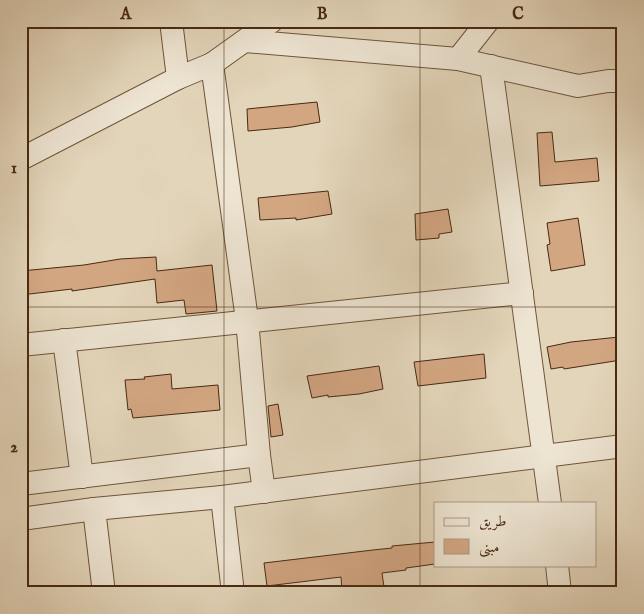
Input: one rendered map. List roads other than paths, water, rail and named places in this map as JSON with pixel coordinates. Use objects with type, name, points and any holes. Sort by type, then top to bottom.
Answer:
[{"type":"street","points":[[171,21],[178,78]]},
{"type":"street","points":[[21,159],[178,78],[212,64],[272,21]]},
{"type":"street","points":[[458,59],[488,21]]},
{"type":"street","points":[[245,42],[458,59],[578,86],[608,81],[623,81]]},
{"type":"street","points":[[212,64],[247,320],[264,492]]},
{"type":"street","points":[[491,66],[550,502]]},
{"type":"street","points":[[21,345],[247,320],[522,294]]},
{"type":"street","points":[[64,340],[82,477]]},
{"type":"street","points":[[21,519],[264,492],[623,446]]},
{"type":"street","points":[[21,484],[259,454]]},
{"type":"street","points":[[222,497],[233,593]]},
{"type":"street","points":[[94,510],[104,593]]},
{"type":"street","points":[[557,566],[560,593]]}]
